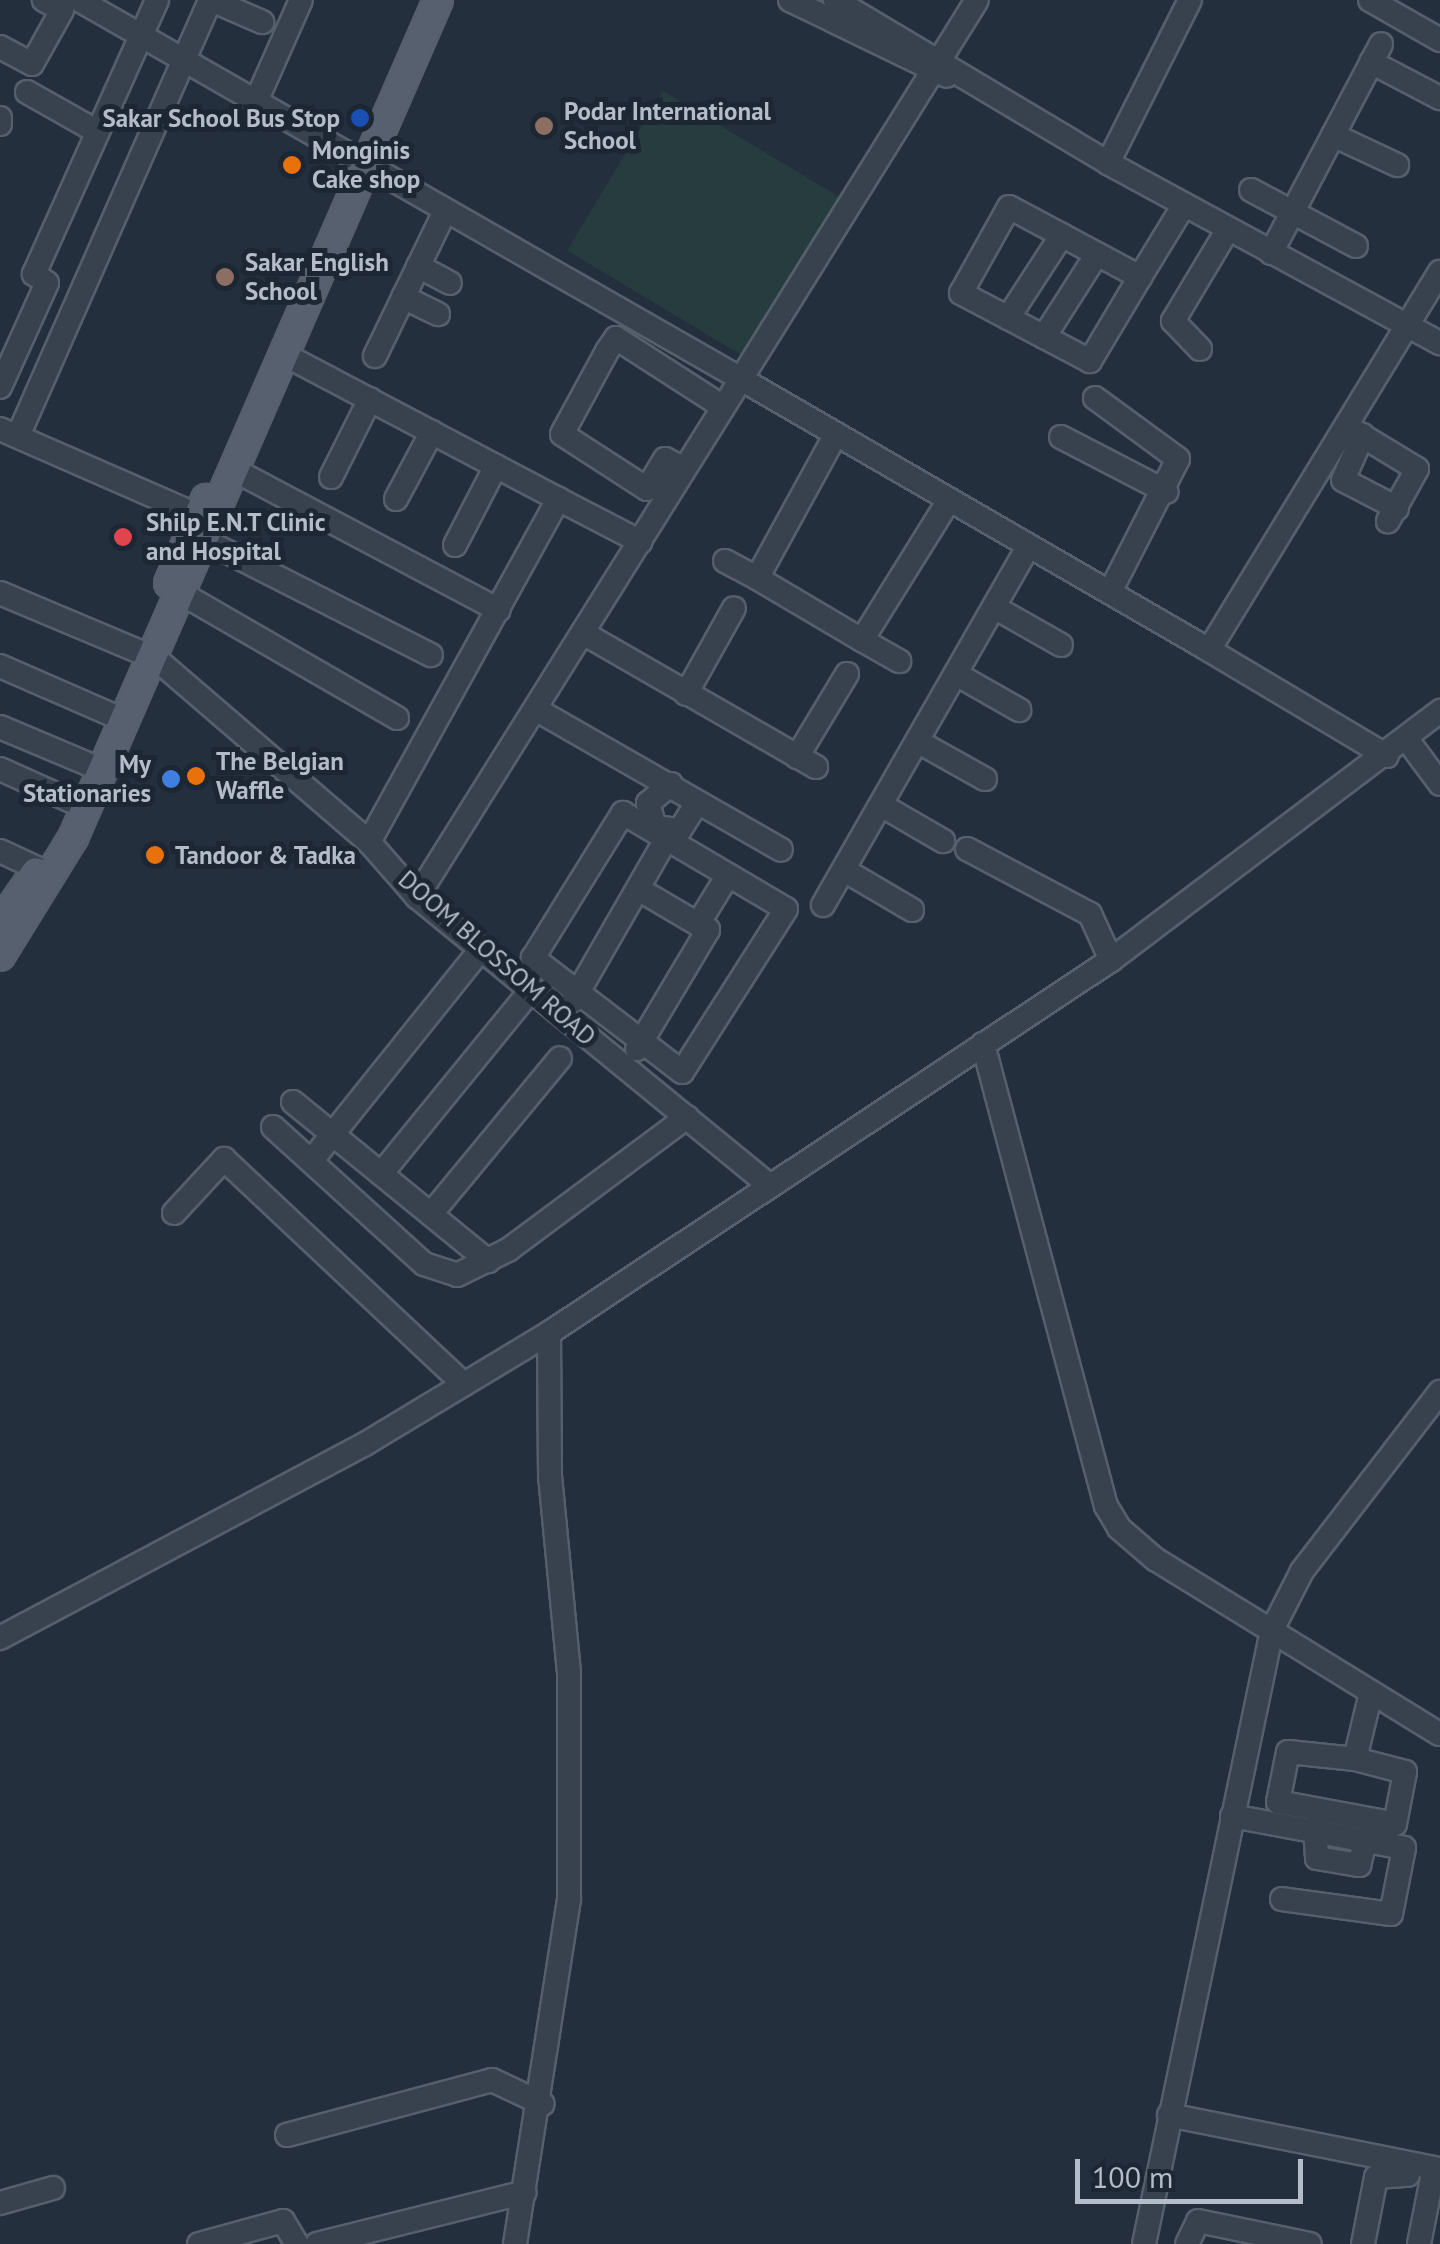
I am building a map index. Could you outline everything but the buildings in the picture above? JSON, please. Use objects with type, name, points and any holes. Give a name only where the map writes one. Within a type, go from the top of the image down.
[{"type":"main road","points":[[0,956],[207,527],[418,0]]},
{"type":"main road","points":[[357,158],[438,0]]},
{"type":"main road","points":[[0,924],[38,879],[110,714],[184,595],[207,527],[238,472],[278,352]]},
{"type":"street","points":[[0,46],[32,64],[62,10],[44,0]]},
{"type":"street","points":[[80,0],[258,96],[445,211],[1110,592],[1387,756]]},
{"type":"street","points":[[0,386],[47,283],[34,274],[157,0]]},
{"type":"street","points":[[262,22],[211,0],[9,433],[207,527],[431,654]]},
{"type":"street","points":[[258,96],[301,0]]},
{"type":"street","points":[[790,0],[938,65]]},
{"type":"street","points":[[835,0],[1108,164],[1440,343]]},
{"type":"street","points":[[417,897],[977,0]]},
{"type":"street","points":[[1108,164],[1190,0]]},
{"type":"street","points":[[1370,0],[1440,40]]},
{"type":"street","points":[[1271,253],[1376,53],[1440,98]]},
{"type":"street","points":[[27,92],[96,131]]},
{"type":"street","points":[[1333,135],[1397,165]]},
{"type":"street","points":[[1251,190],[1356,246]]},
{"type":"street","points":[[1140,277],[1009,207],[960,293],[1090,362],[1184,205]]},
{"type":"street","points":[[375,356],[445,211]]},
{"type":"street","points":[[1200,348],[1173,321],[1228,228]]},
{"type":"street","points":[[1008,318],[1062,235]]},
{"type":"street","points":[[1044,337],[1097,254]]},
{"type":"street","points":[[418,266],[450,283]]},
{"type":"street","points":[[1210,650],[1354,430],[1440,272]]},
{"type":"street","points":[[403,298],[438,314]]},
{"type":"street","points":[[684,469],[664,459],[647,489],[562,434],[607,351],[616,338],[723,408]]},
{"type":"street","points":[[278,352],[640,542]]},
{"type":"street","points":[[331,477],[370,398]]},
{"type":"street","points":[[1095,398],[1178,459],[1167,492],[1110,592]]},
{"type":"street","points":[[1354,430],[1417,470],[1392,514],[1343,480],[1354,430]]},
{"type":"street","points":[[396,499],[432,432]]},
{"type":"street","points":[[757,578],[836,434]]},
{"type":"street","points":[[1061,437],[1167,492]]},
{"type":"street","points":[[455,545],[496,466]]},
{"type":"street","points":[[238,472],[499,610]]},
{"type":"street","points":[[369,842],[558,499]]},
{"type":"street","points":[[862,640],[949,500]]},
{"type":"street","points":[[822,905],[1028,548]]},
{"type":"street","points":[[726,560],[899,662]]},
{"type":"street","name":"DOOM BLOSSOM ROAD","points":[[0,593],[147,655],[369,842],[417,897],[767,1183]]},
{"type":"street","points":[[184,595],[397,718]]},
{"type":"street","points":[[994,607],[1061,644]]},
{"type":"street","points":[[686,694],[734,608]]},
{"type":"street","points":[[583,633],[806,762],[847,674]]},
{"type":"street","points":[[0,666],[110,714]]},
{"type":"street","points":[[956,674],[1020,710]]},
{"type":"street","points":[[537,710],[782,850]]},
{"type":"street","points":[[0,1638],[464,1384],[549,1333],[767,1183],[1110,960],[1387,756],[1440,711]]},
{"type":"street","points":[[0,727],[88,764]]},
{"type":"street","points":[[1406,738],[1440,784]]},
{"type":"street","points":[[917,740],[985,779]]},
{"type":"street","points":[[0,769],[71,801]]},
{"type":"street","points":[[671,784],[648,803],[655,827],[680,830],[697,803]]},
{"type":"street","points":[[880,805],[943,841]]},
{"type":"street","points":[[622,813],[666,839],[786,909],[682,1072],[579,987],[533,958],[622,813]]},
{"type":"street","points":[[564,1016],[666,839]]},
{"type":"street","points":[[967,849],[1090,914],[1110,960]]},
{"type":"street","points":[[0,851],[38,879]]},
{"type":"street","points":[[844,870],[912,910]]},
{"type":"street","points":[[698,924],[728,875]]},
{"type":"street","points":[[626,1067],[708,930],[638,889]]},
{"type":"street","points":[[312,1160],[482,949]]},
{"type":"street","points":[[381,1174],[531,990]]},
{"type":"street","points":[[982,1044],[1106,1506],[1134,1545],[1440,1734]]},
{"type":"street","points":[[430,1214],[560,1058]]},
{"type":"street","points":[[293,1102],[488,1261]]},
{"type":"street","points":[[272,1127],[424,1264],[457,1276],[488,1261],[686,1117]]},
{"type":"street","points":[[174,1212],[224,1159],[464,1384]]},
{"type":"street","points":[[514,2244],[542,2104],[569,1900],[569,1674],[550,1477],[549,1333]]},
{"type":"street","points":[[1144,2244],[1272,1630],[1302,1571],[1440,1392]]},
{"type":"street","points":[[1355,1760],[1371,1693]]},
{"type":"street","points":[[1288,1752],[1355,1760],[1405,1772],[1396,1824],[1278,1802],[1288,1752]]},
{"type":"street","points":[[1232,1816],[1404,1848],[1391,1914],[1282,1899]]},
{"type":"street","points":[[287,2135],[492,2080],[542,2104]]},
{"type":"street","points":[[1168,2115],[1435,2172]]},
{"type":"street","points":[[1363,2244],[1376,2178],[1435,2172]]},
{"type":"street","points":[[1418,2244],[1435,2172]]},
{"type":"street","points":[[0,2203],[53,2188]]},
{"type":"street","points":[[317,2244],[525,2192]]},
{"type":"street","points":[[200,2244],[283,2221],[297,2244]]},
{"type":"street","points":[[1187,2244],[1193,2222],[1231,2236],[1301,2243]]},
{"type":"green space","points":[[663,91],[844,200],[748,359],[567,250]]},
{"type":"place","name":"Sakar School Bus Stop","points":[[360,118]]},
{"type":"place","name":"Podar International School","points":[[544,126]]},
{"type":"place","name":"Monginis Cake shop","points":[[292,165]]},
{"type":"place","name":"Sakar English School","points":[[225,277]]},
{"type":"place","name":"Shilp E.N.T Clinic and Hospital","points":[[123,537]]},
{"type":"place","name":"The Belgian Waffle","points":[[196,776]]},
{"type":"place","name":"My Stationaries","points":[[171,779]]},
{"type":"place","name":"Tandoor & Tadka","points":[[155,855]]}]
